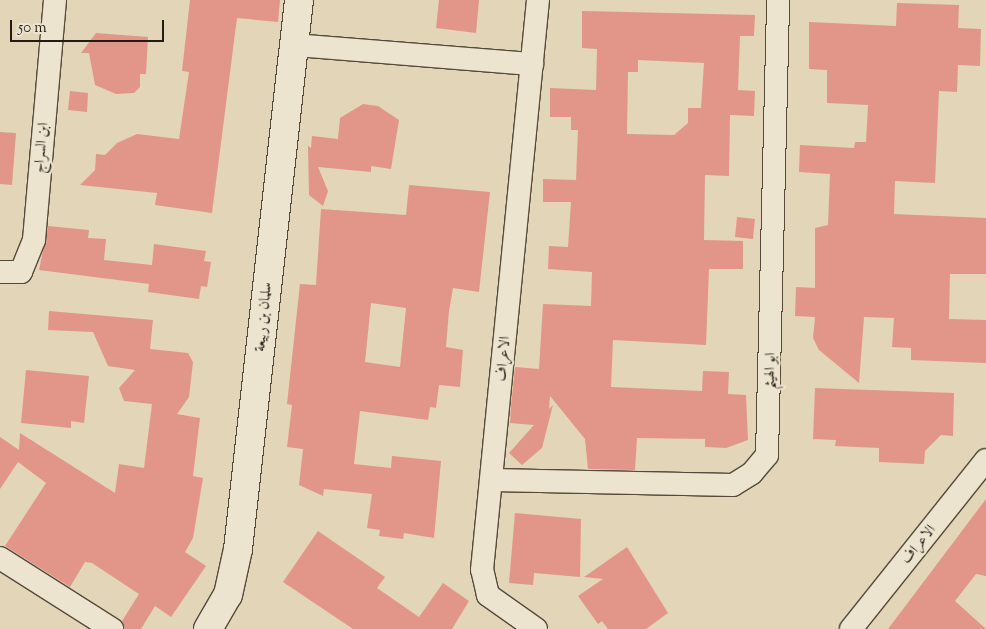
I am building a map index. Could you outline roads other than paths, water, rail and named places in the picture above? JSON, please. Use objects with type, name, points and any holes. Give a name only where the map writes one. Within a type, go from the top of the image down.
[{"type":"street","name":"ابن السراج","points":[[0,272],[21,272],[34,240],[56,0]]},
{"type":"street","name":"سلمان بن ربيعة","points":[[208,629],[228,595],[238,549],[299,0]]},
{"type":"street","name":"الاعراف","points":[[536,629],[500,605],[484,584],[483,551],[492,480],[538,0]]},
{"type":"street","name":"ابو الهيثم","points":[[492,480],[733,485],[752,473],[767,454],[778,0]]},
{"type":"street","points":[[295,45],[532,64]]},
{"type":"street","name":"الاعراف","points":[[851,629],[986,460]]},
{"type":"street","points":[[0,558],[112,629]]}]
